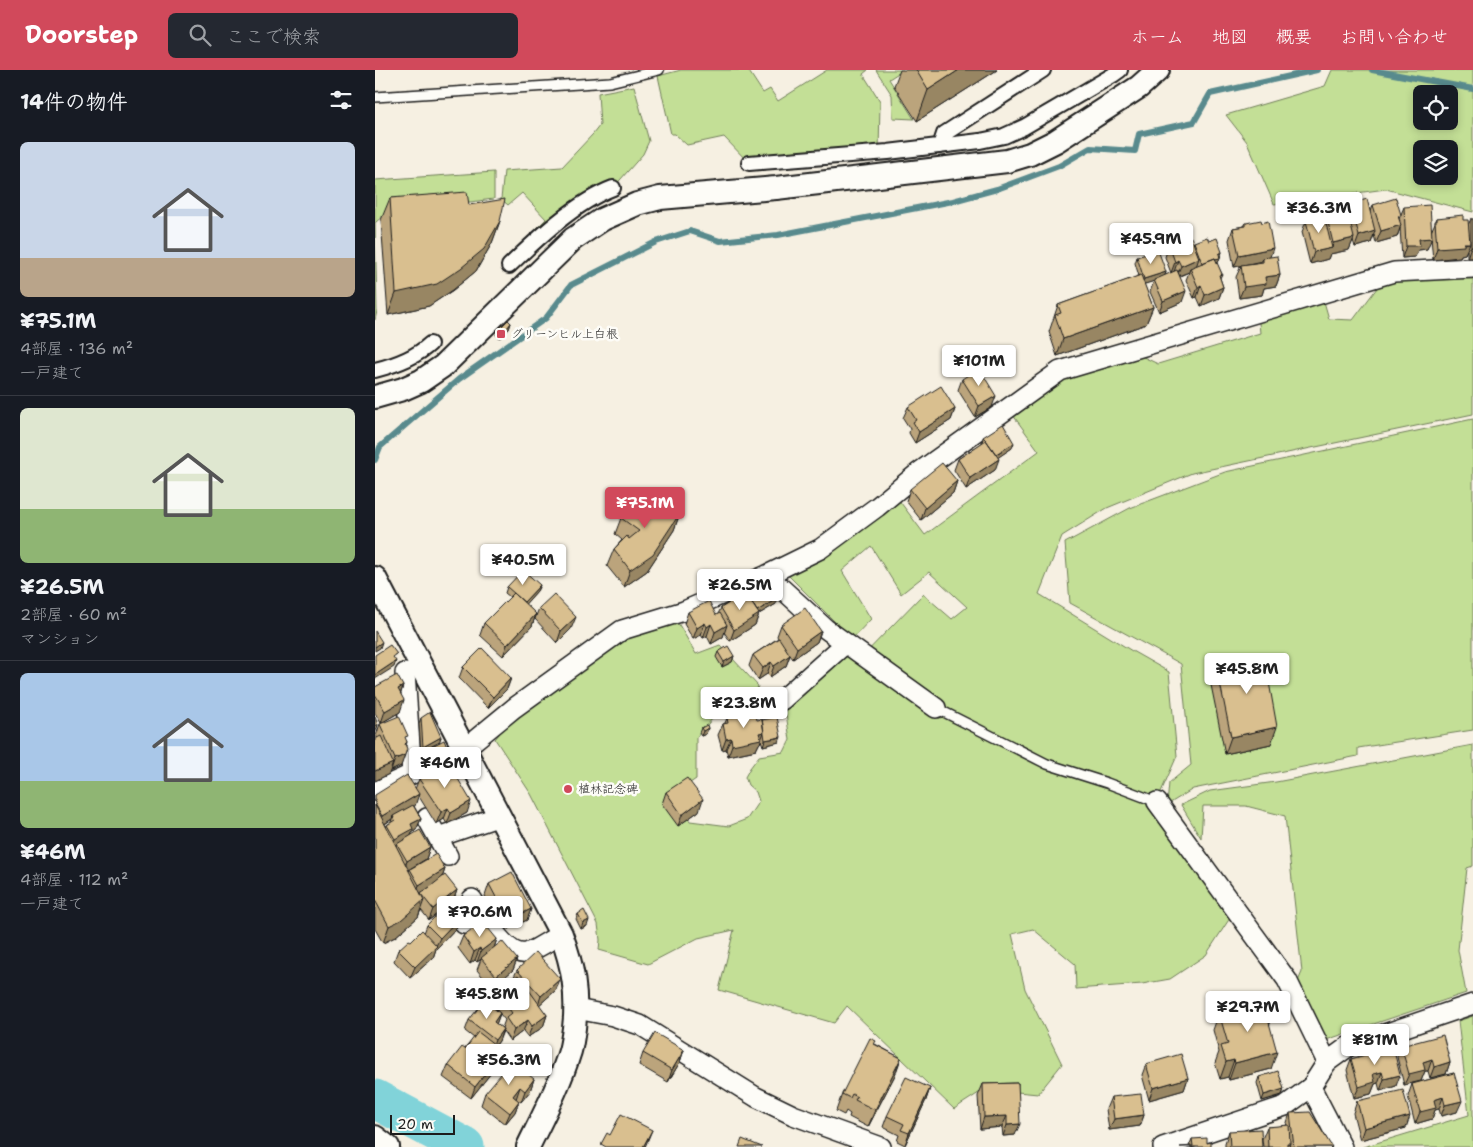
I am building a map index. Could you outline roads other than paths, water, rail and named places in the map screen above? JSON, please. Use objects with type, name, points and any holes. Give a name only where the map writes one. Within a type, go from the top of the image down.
[{"type":"street","points":[[940,146],[944,134],[1043,70]]},
{"type":"street","points":[[749,163],[888,152],[980,141],[1004,136],[1024,127],[1120,70]]},
{"type":"street","points":[[375,397],[403,389],[421,381],[443,366],[573,239],[603,220],[637,204],[660,198],[776,188],[1007,161],[1030,154],[1056,141],[1139,87],[1158,70]]},
{"type":"street","points":[[509,266],[533,242],[583,204],[613,188]]},
{"type":"street","points":[[464,748],[514,708],[622,630],[684,611],[767,576],[820,549],[877,507],[918,473],[1060,371],[1394,272],[1473,268]]},
{"type":"street","points":[[375,370],[395,365],[423,350],[430,344]]},
{"type":"street","points":[[767,576],[826,629],[936,708]]},
{"type":"street","points":[[375,578],[405,672],[412,774],[375,791]]},
{"type":"street","points":[[767,707],[782,700],[846,643]]},
{"type":"street","points":[[405,672],[464,748],[561,934],[568,952],[575,989],[576,1009],[571,1050],[549,1104],[528,1147]]},
{"type":"street","points":[[1157,802],[1287,980],[1327,1062]]},
{"type":"street","points":[[438,837],[499,816]]},
{"type":"street","points":[[427,818],[448,856]]},
{"type":"street","points":[[464,924],[476,906],[505,944],[517,952],[526,953],[561,934]]},
{"type":"street","points":[[1163,1147],[1285,1106],[1311,1087],[1327,1062],[1349,1046],[1473,1004]]},
{"type":"street","points":[[576,1009],[613,1016],[640,1026],[756,1097],[793,1115],[881,1147]]},
{"type":"street","points":[[1311,1087],[1342,1147]]},
{"type":"street","points":[[375,1137],[388,1147]]},
{"type":"lane","points":[[375,98],[611,82],[659,70]]},
{"type":"lane","points":[[936,708],[1047,764],[1107,783],[1157,802]]},
{"type":"waterway","points":[[375,460],[380,447],[459,379],[546,318],[571,285],[656,242],[690,231],[720,241],[778,235],[953,201],[997,189],[1059,166],[1090,148],[1135,151],[1139,134],[1194,122],[1210,94],[1317,70]]},
{"type":"waterway","points":[[1372,70],[1473,89]]},
{"type":"waterway","points":[[375,1099],[465,1147]]},
{"type":"place","name":"グリーンヒル上白根","points":[[501,334]]},
{"type":"place","name":"植林記念碑","points":[[568,789]]}]
